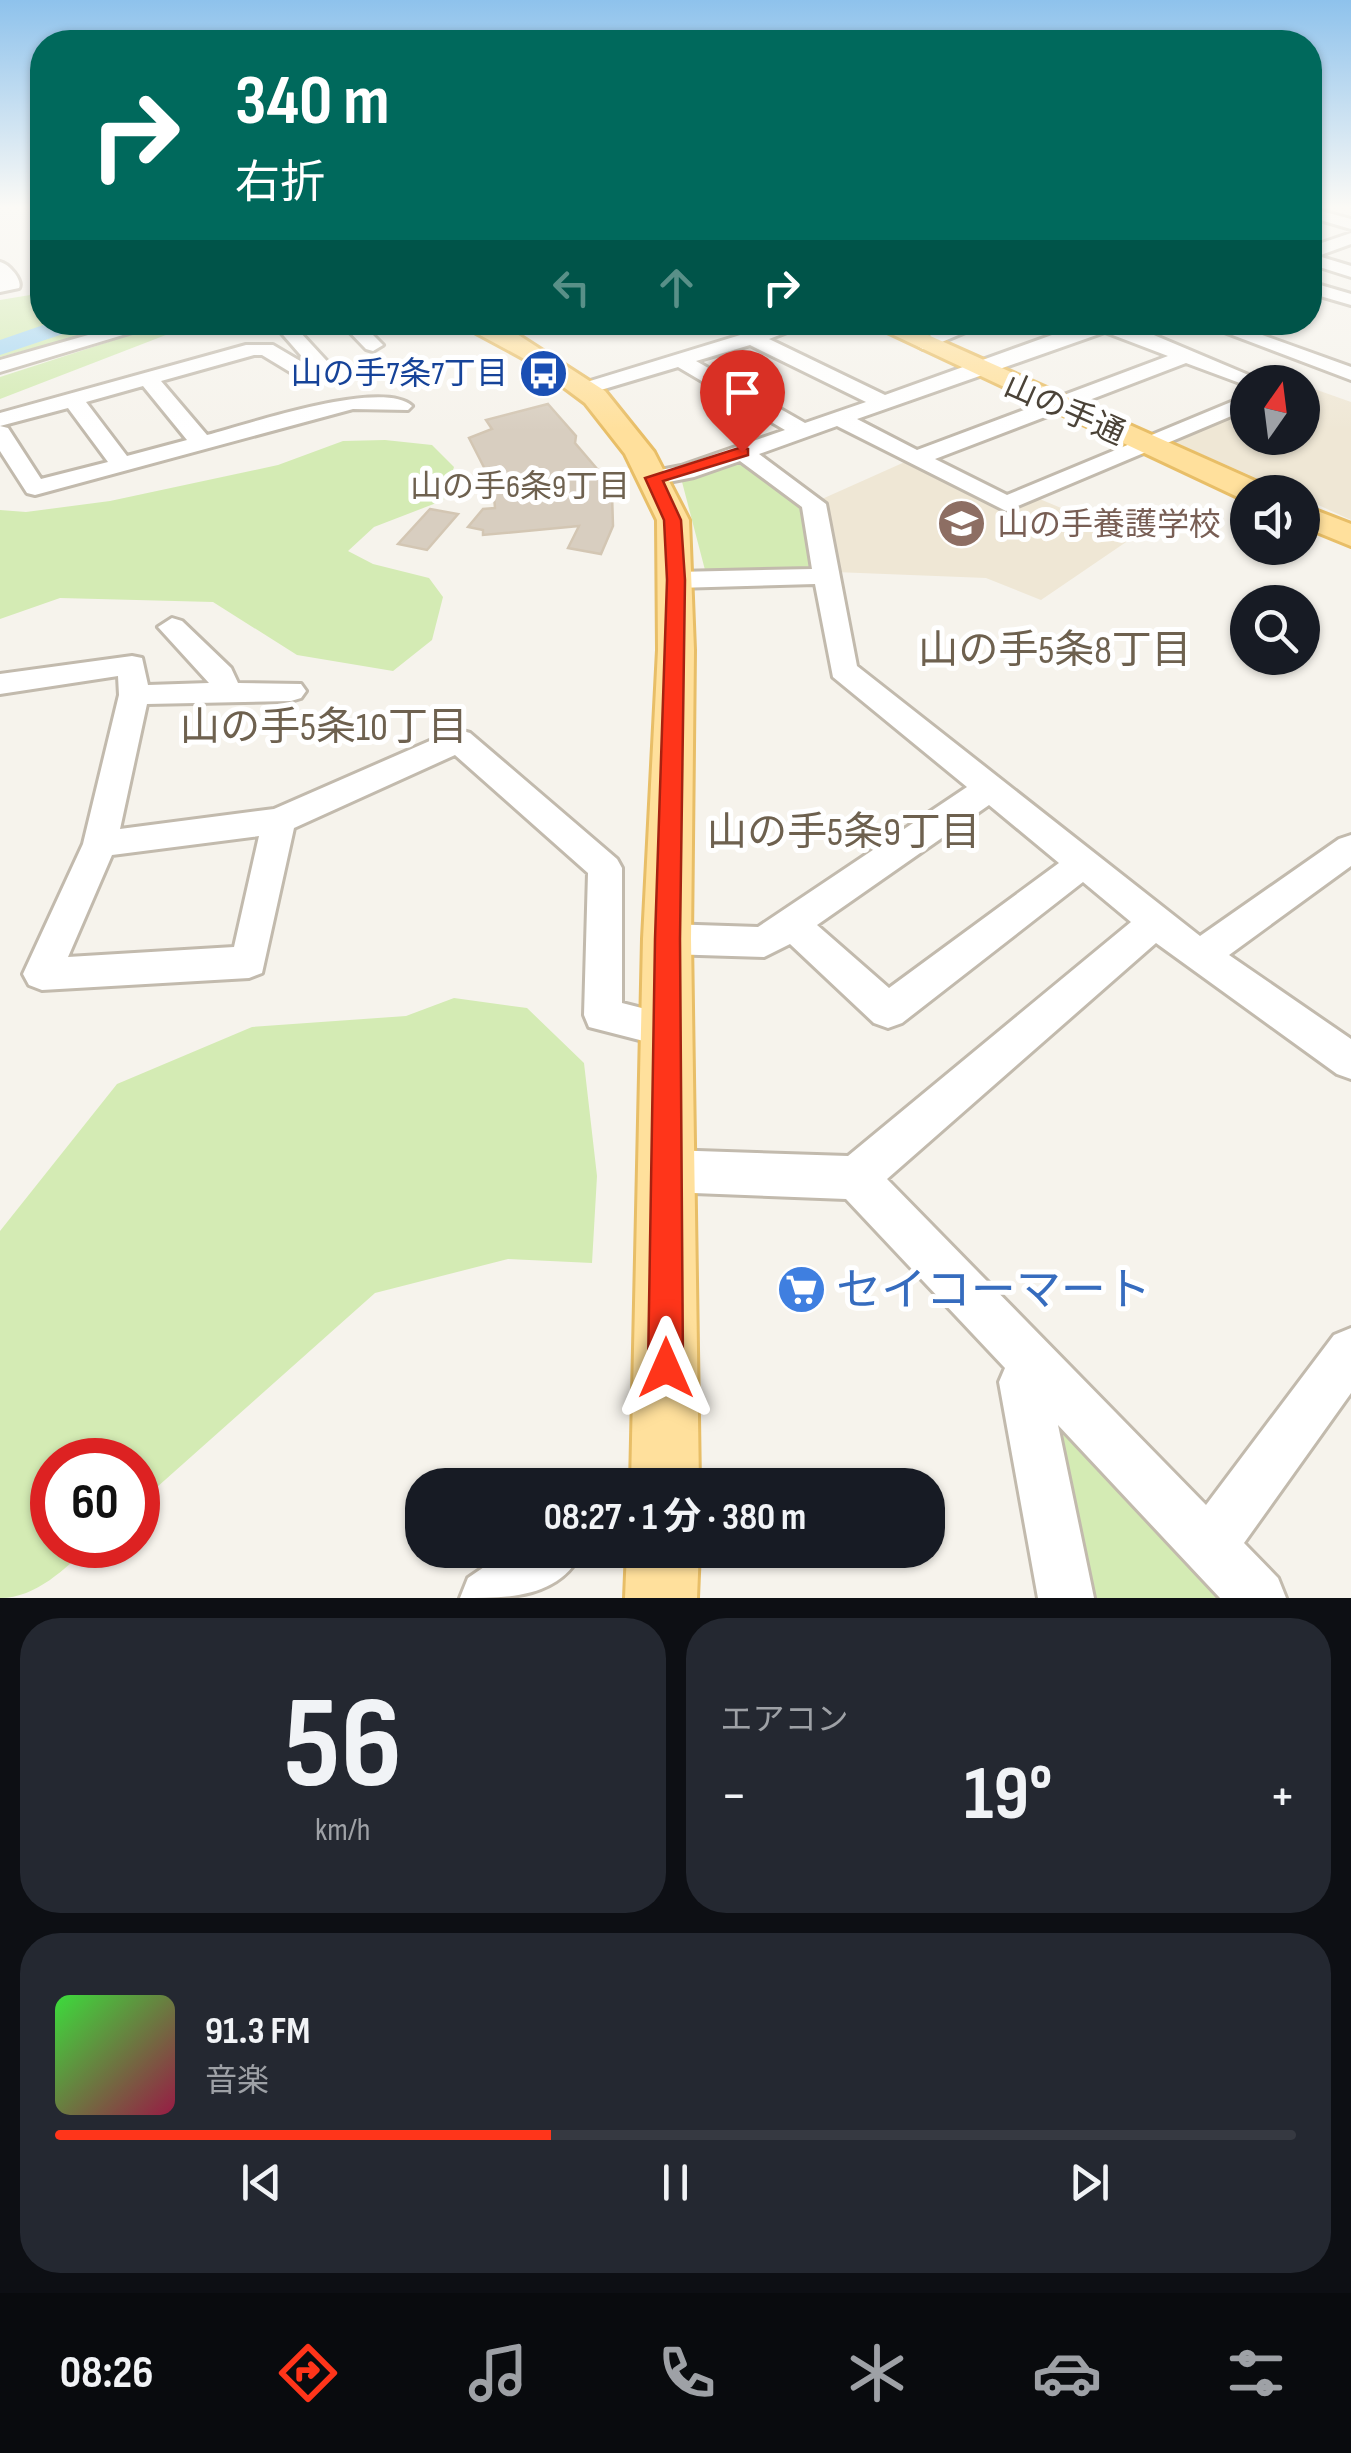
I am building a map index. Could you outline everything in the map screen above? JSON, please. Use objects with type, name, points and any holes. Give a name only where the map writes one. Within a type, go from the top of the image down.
[{"type":"main road","points":[[499,335],[584,389],[627,437],[653,478],[672,520],[676,580],[668,939],[665,1468]]},
{"type":"main road","name":"山の手通","points":[[907,335],[1230,482]]},
{"type":"main road","points":[[1320,522],[1351,536]]},
{"type":"main road","points":[[661,1598],[662,1568]]},
{"type":"street","points":[[0,366],[111,335]]},
{"type":"street","points":[[293,335],[354,402]]},
{"type":"street","points":[[363,335],[373,345]]},
{"type":"street","points":[[584,389],[762,335]]},
{"type":"street","points":[[923,342],[943,335]]},
{"type":"street","points":[[653,478],[686,472],[1074,335]]},
{"type":"street","points":[[1134,335],[1230,373]]},
{"type":"street","points":[[1243,335],[1351,374]]},
{"type":"street","points":[[752,338],[885,404]]},
{"type":"street","points":[[0,420],[254,349],[266,349],[312,377],[328,374]]},
{"type":"street","points":[[916,458],[1186,356]]},
{"type":"street","points":[[1320,370],[1351,358]]},
{"type":"street","points":[[680,360],[802,432]]},
{"type":"street","points":[[147,378],[202,444]]},
{"type":"street","points":[[72,399],[122,465]]},
{"type":"street","points":[[0,433],[35,488],[354,402],[401,406]]},
{"type":"street","points":[[840,419],[1006,504],[1230,410]]},
{"type":"street","points":[[742,452],[814,504],[844,670],[1082,864],[1200,955],[1351,1061]]},
{"type":"street","points":[[676,580],[827,576]]},
{"type":"street","points":[[172,627],[221,676],[227,693]]},
{"type":"street","points":[[0,684],[132,665],[134,695],[100,844],[42,974],[249,962],[280,821]]},
{"type":"street","points":[[134,695],[291,691]]},
{"type":"street","points":[[100,844],[280,821],[459,741],[606,868],[603,1015],[667,1030]]},
{"type":"street","points":[[668,939],[764,942],[990,788]]},
{"type":"street","points":[[1200,955],[1351,848]]},
{"type":"street","points":[[791,923],[888,1011],[1082,864]]},
{"type":"street","points":[[668,1172],[856,1178],[1158,920]]},
{"type":"street","points":[[856,1178],[1258,1598]]},
{"type":"street","points":[[1209,1546],[1351,1352]]},
{"type":"street","points":[[1037,1366],[1024,1382],[1066,1598]]},
{"type":"street","points":[[488,1598],[530,1568]]},
{"type":"shaded area","points":[[1320,391],[1351,402],[1351,520],[1320,506],[1320,475],[1250,475],[1171,441],[1230,416],[1230,455],[1320,455]]},
{"type":"shaded area","name":"山の手養護学校","points":[[907,461],[1008,509],[1035,497],[1132,538],[1041,600],[986,578],[835,572],[822,499]]},
{"type":"green space","points":[[30,295],[30,335],[83,335],[0,357],[0,300]]},
{"type":"green space","points":[[130,335],[166,335],[0,399],[0,377]]},
{"type":"green space","points":[[343,441],[432,445],[454,467],[444,500],[374,527],[348,551],[373,564],[429,578],[443,597],[432,640],[393,671],[297,655],[213,602],[60,598],[0,619],[0,510],[26,512],[110,501],[278,465]]},
{"type":"green space","points":[[727,462],[740,463],[802,510],[811,569],[712,573],[705,570],[681,478]]},
{"type":"green space","points":[[454,998],[527,1008],[584,1063],[597,1176],[592,1263],[508,1259],[375,1293],[160,1484],[160,1438],[30,1438],[30,1568],[65,1568],[26,1593],[0,1598],[0,1231],[117,1084],[252,1027],[406,1016]]},
{"type":"green space","points":[[1068,1427],[1229,1598],[1092,1598],[1057,1432]]},
{"type":"building","points":[[548,404],[576,436],[575,443],[612,494],[613,526],[601,554],[568,548],[579,526],[483,535],[483,530],[468,527],[483,509],[495,508],[493,485],[469,438],[492,429],[486,420]]},
{"type":"building","points":[[430,509],[458,514],[427,550],[398,544]]},
{"type":"waterway","points":[[0,348],[38,335]]},
{"type":"place","name":"山の手7条7丁目","points":[[543,373]]},
{"type":"place","name":"山の手養護学校","points":[[962,524]]},
{"type":"place","name":"セイコーマート","points":[[801,1289]]},
{"type":"district","name":"山の手6条9丁目","points":[[520,486]]},
{"type":"district","name":"山の手5条8丁目","points":[[1055,649]]},
{"type":"district","name":"山の手5条10丁目","points":[[324,726]]},
{"type":"district","name":"山の手5条9丁目","points":[[844,831]]},
{"type":"route","points":[[666,1368],[668,939],[676,580],[672,520],[653,478],[686,472],[742,452]]}]
